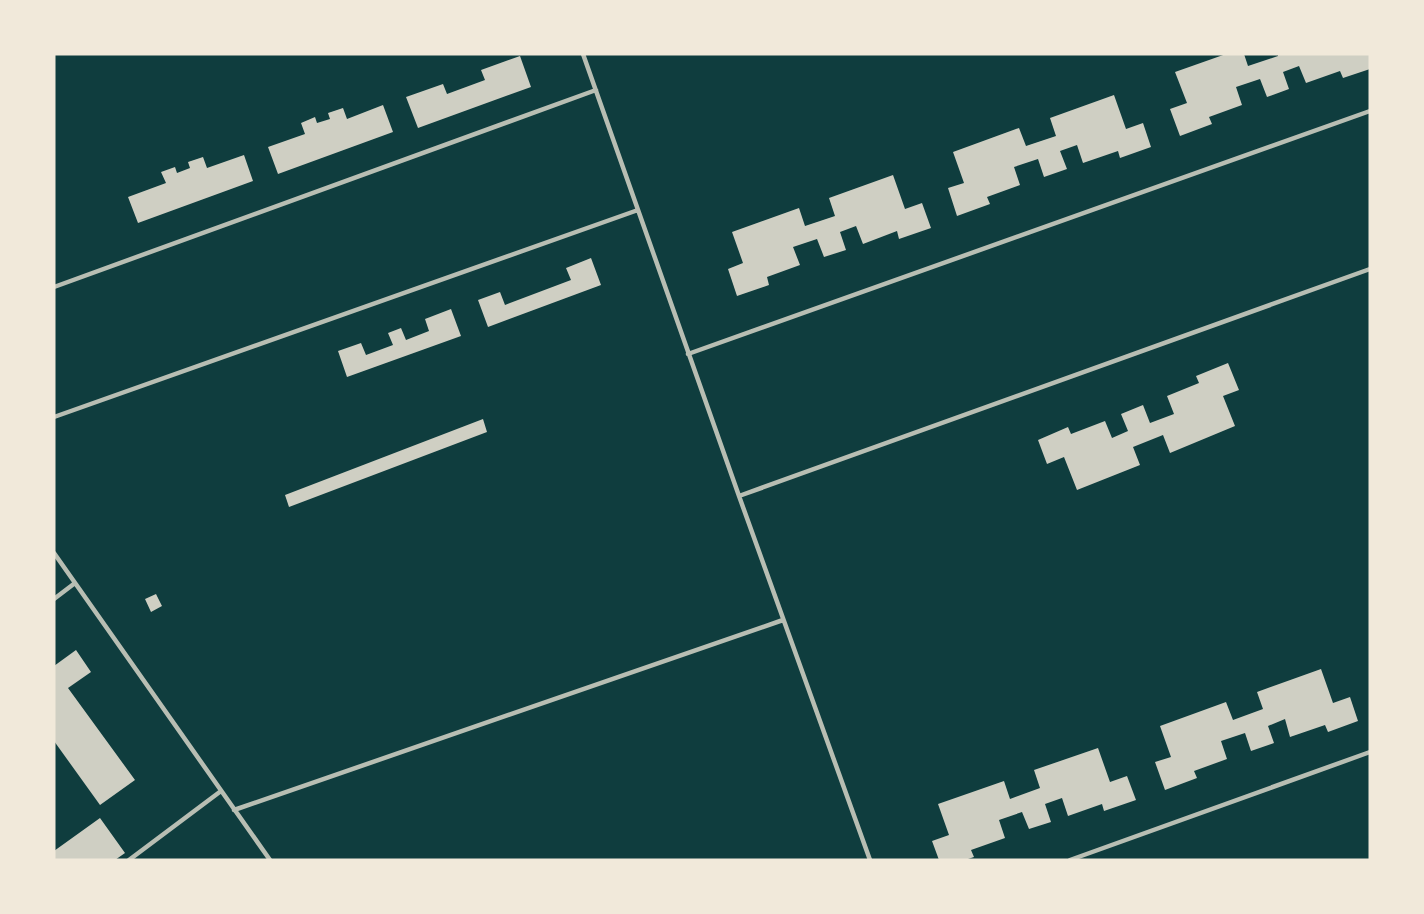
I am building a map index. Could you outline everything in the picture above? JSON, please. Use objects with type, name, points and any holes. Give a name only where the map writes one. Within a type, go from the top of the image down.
[{"type":"lane","points":[[583,54],[870,860]]},
{"type":"lane","points":[[54,287],[596,90]]},
{"type":"lane","points":[[688,354],[1370,111]]},
{"type":"lane","points":[[54,417],[638,210]]},
{"type":"lane","points":[[739,496],[1370,269]]},
{"type":"lane","points":[[54,553],[270,860]]},
{"type":"lane","points":[[54,599],[75,583]]},
{"type":"lane","points":[[234,810],[783,620]]},
{"type":"lane","points":[[1070,860],[1370,752]]},
{"type":"lane","points":[[129,860],[221,791]]},
{"type":"building","points":[[1226,54],[1244,54],[1248,66],[1278,56],[1278,54],[1369,54],[1370,69],[1343,78],[1340,71],[1306,83],[1299,66],[1283,72],[1289,89],[1267,97],[1260,79],[1236,87],[1242,105],[1209,117],[1212,124],[1180,136],[1170,109],[1187,103],[1175,72]]},
{"type":"building","points":[[520,56],[531,87],[418,128],[406,97],[443,84],[447,94],[485,80],[481,70]]},
{"type":"building","points":[[1114,95],[1126,129],[1143,123],[1151,147],[1120,158],[1118,151],[1083,163],[1077,145],[1060,151],[1067,169],[1044,177],[1038,159],[1014,167],[1020,185],[987,197],[990,204],[957,216],[948,188],[964,183],[953,152],[1019,128],[1026,146],[1056,136],[1050,118]]},
{"type":"building","points":[[383,105],[393,132],[278,174],[268,147],[305,134],[301,123],[315,117],[317,123],[330,119],[328,113],[343,108],[347,119]]},
{"type":"building","points":[[244,155],[253,181],[138,223],[128,197],[166,183],[161,172],[175,167],[177,173],[190,168],[188,162],[203,157],[207,168]]},
{"type":"building","points":[[893,175],[905,209],[922,203],[931,228],[899,239],[897,231],[863,244],[856,226],[840,232],[846,250],[824,257],[817,239],[793,247],[800,265],[767,277],[769,285],[737,296],[728,269],[743,263],[732,232],[799,208],[805,226],[835,216],[829,198]]},
{"type":"building","points":[[591,258],[601,285],[488,327],[478,300],[500,292],[505,305],[571,280],[566,268]]},
{"type":"building","points":[[451,309],[461,336],[347,377],[338,351],[361,343],[366,355],[393,345],[388,333],[401,328],[406,340],[429,331],[425,319]]},
{"type":"building","points":[[1228,363],[1239,390],[1223,396],[1235,426],[1170,453],[1163,435],[1133,447],[1140,465],[1077,490],[1064,457],[1047,464],[1038,440],[1068,427],[1071,434],[1105,421],[1112,438],[1128,431],[1121,414],[1143,405],[1150,423],[1174,414],[1167,396],[1199,383],[1196,376]]},
{"type":"building","points":[[483,419],[487,432],[289,507],[285,495]]},
{"type":"building","points":[[156,594],[162,606],[151,612],[145,599]]},
{"type":"building","points":[[76,650],[91,672],[68,688],[135,780],[100,805],[54,741],[54,666]]},
{"type":"building","points":[[1321,669],[1333,703],[1350,697],[1358,721],[1328,732],[1325,725],[1290,737],[1285,719],[1268,726],[1274,743],[1251,751],[1245,733],[1221,741],[1227,759],[1194,771],[1197,778],[1165,790],[1155,762],[1171,757],[1160,726],[1226,702],[1233,720],[1263,709],[1257,692]]},
{"type":"building","points":[[1098,748],[1110,782],[1127,776],[1136,800],[1104,811],[1102,804],[1068,816],[1062,798],[1045,804],[1051,822],[1029,829],[1022,812],[999,820],[1005,838],[971,850],[974,857],[965,860],[939,860],[932,841],[949,835],[938,804],[1004,781],[1010,799],[1040,788],[1034,770]]},
{"type":"building","points":[[100,818],[125,853],[115,860],[54,860],[54,851]]}]
